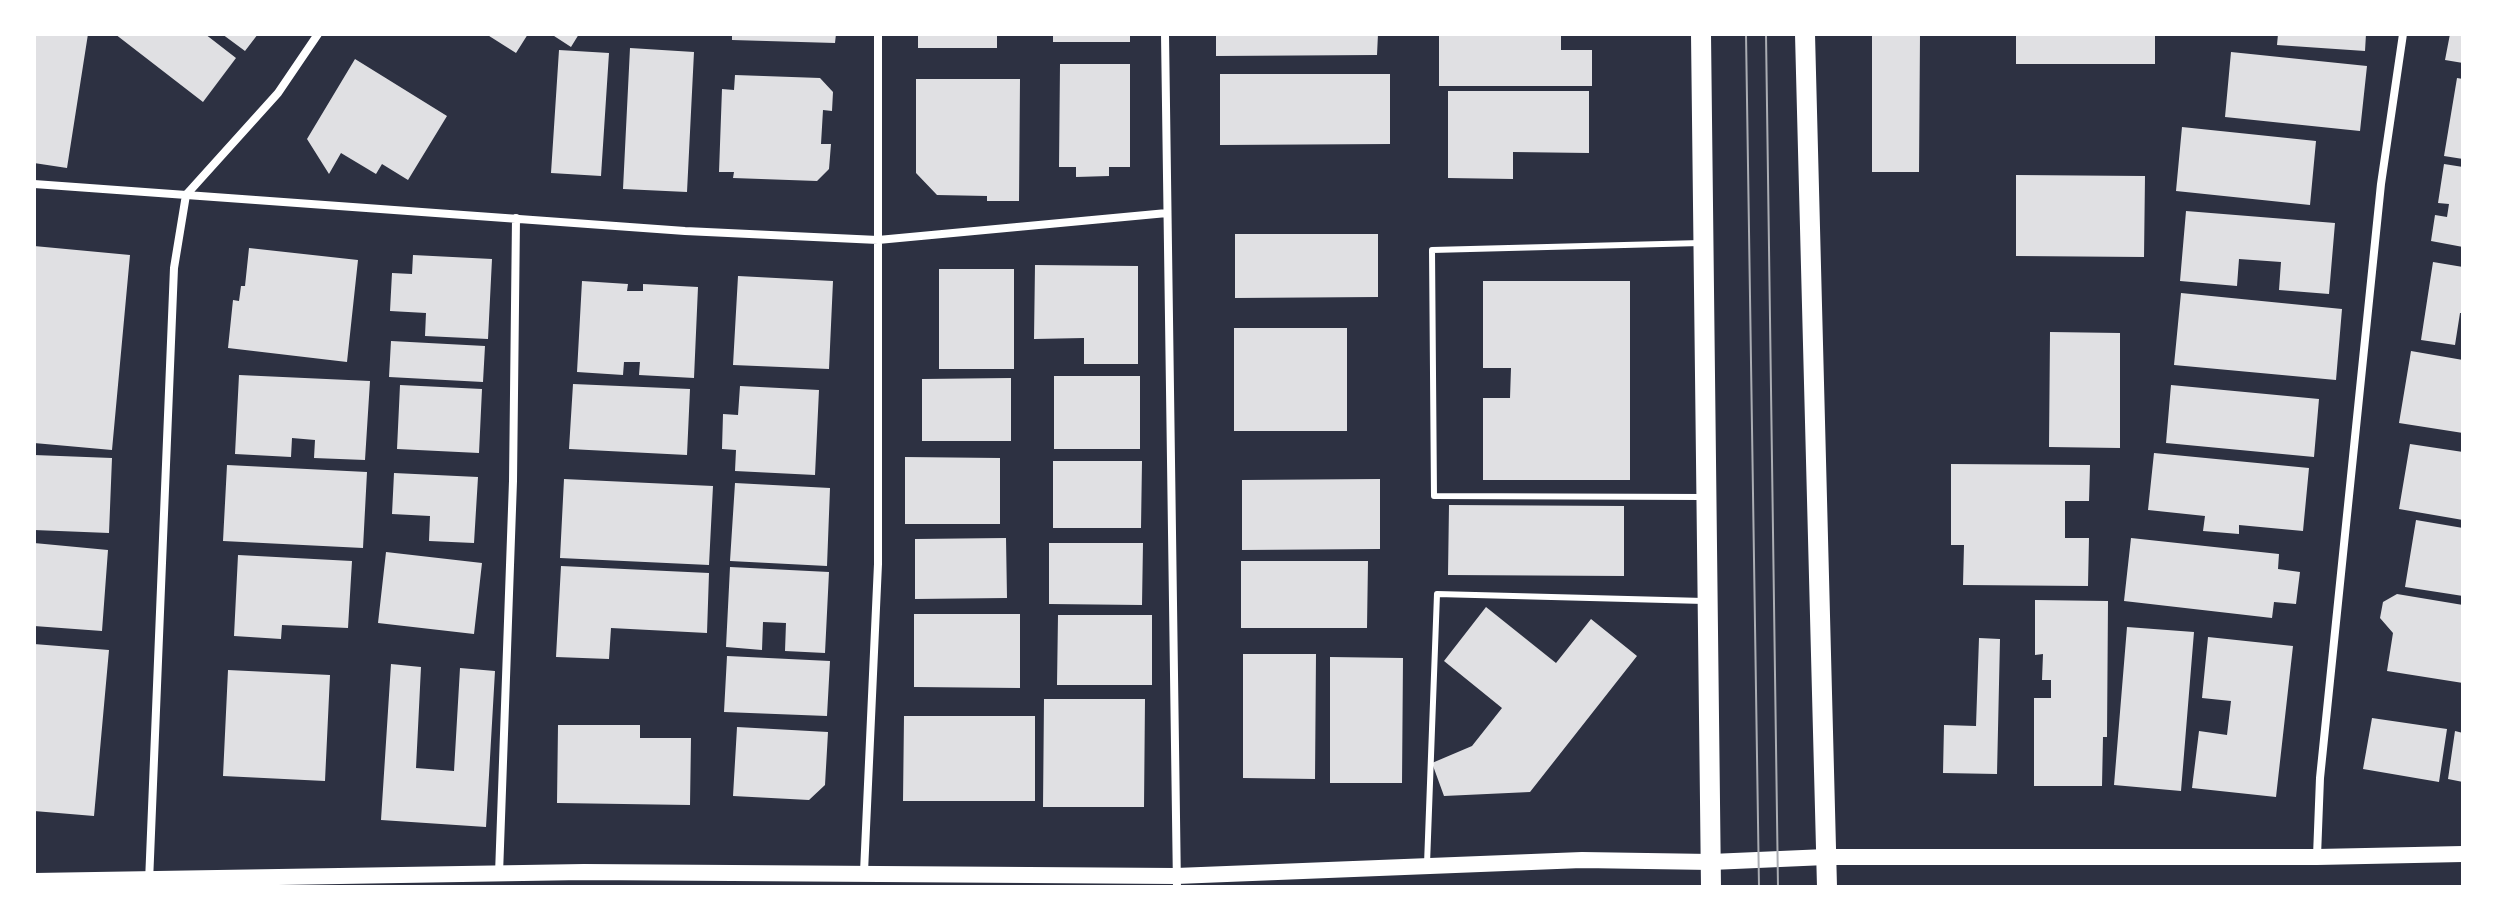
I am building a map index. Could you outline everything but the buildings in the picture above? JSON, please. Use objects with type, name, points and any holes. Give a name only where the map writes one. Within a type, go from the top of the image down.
[{"type":"main road","points":[[1701,34],[1711,887]]},
{"type":"main road","points":[[1805,34],[1827,887]]},
{"type":"main road","points":[[34,881],[149,884],[499,875],[583,879],[864,872],[1176,882],[1427,865],[1582,860],[1711,862],[1826,857],[2463,854]]},
{"type":"street","points":[[149,884],[174,268],[186,195],[278,93],[318,34]]},
{"type":"street","points":[[864,872],[878,564],[878,34]]},
{"type":"street","points":[[1165,34],[1176,882]]},
{"type":"street","points":[[2317,857],[2320,778],[2381,184],[2403,34]]},
{"type":"street","points":[[34,184],[685,231],[878,240],[1167,213]]},
{"type":"street","points":[[499,875],[513,481],[516,218]]},
{"type":"lane","points":[[1704,243],[1432,250],[1434,496],[1707,497]]},
{"type":"lane","points":[[1427,865],[1437,594],[1708,601]]},
{"type":"tram line","points":[[1746,34],[1759,887]]},
{"type":"tram line","points":[[1766,34],[1778,887]]}]
